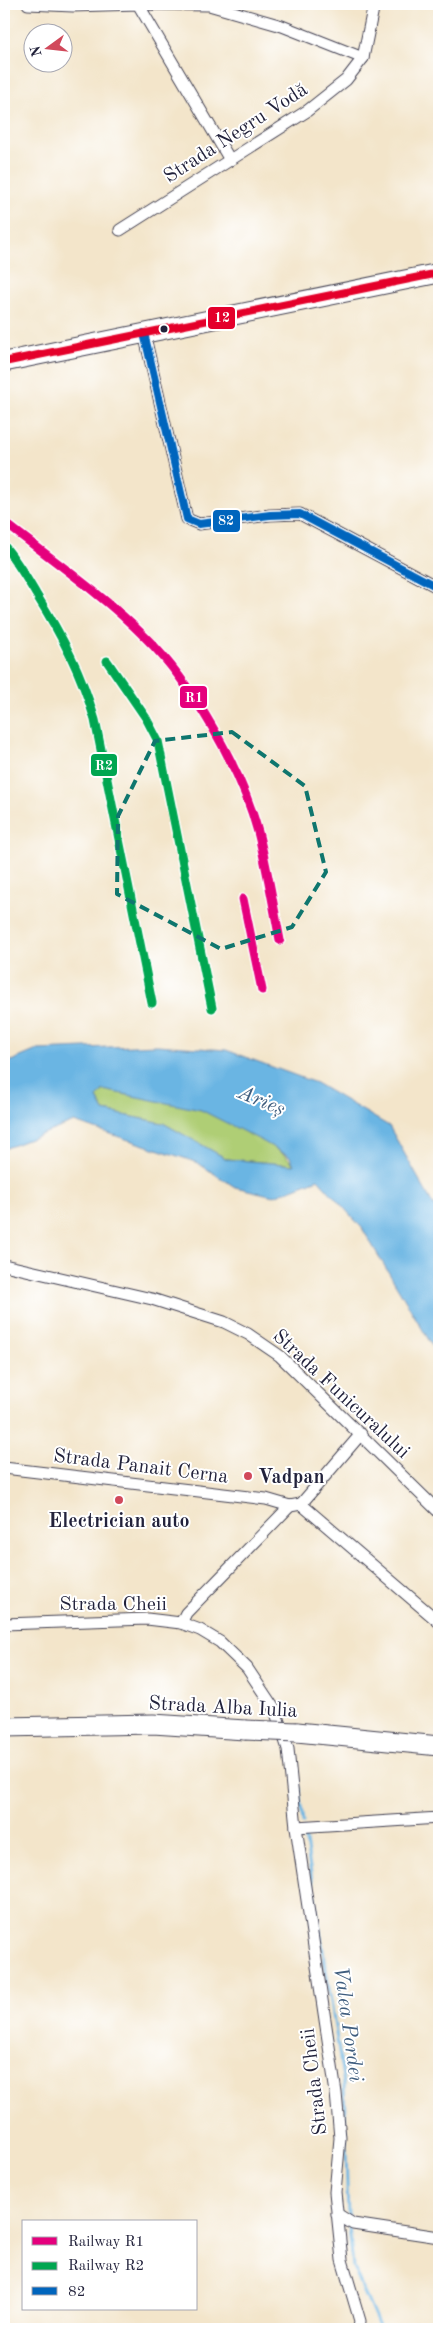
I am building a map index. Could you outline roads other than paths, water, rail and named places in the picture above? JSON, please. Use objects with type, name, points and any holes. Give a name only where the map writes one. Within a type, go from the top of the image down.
[{"type":"main road","points":[[4,362],[439,273]]},
{"type":"main road","name":"Strada Alba Iulia","points":[[4,1727],[153,1724],[298,1732],[439,1746]]},
{"type":"street","points":[[28,4],[73,6],[138,4],[209,5],[282,26],[363,58],[374,4]]},
{"type":"street","points":[[138,4],[230,160]]},
{"type":"street","name":"Strada Negru Vodă","points":[[120,230],[307,111],[346,80],[363,58]]},
{"type":"street","points":[[144,333],[187,519],[199,524],[270,515],[300,514],[320,527],[385,558],[439,588]]},
{"type":"street","name":"Strada Funicuralului","points":[[4,1265],[152,1299],[232,1326],[248,1334],[280,1356],[439,1512]]},
{"type":"street","points":[[181,1622],[186,1613],[295,1505],[361,1434]]},
{"type":"street","name":"Strada Panait Cerna","points":[[4,1468],[266,1499],[295,1505],[439,1622]]},
{"type":"street","name":"Strada Cheii","points":[[4,1624],[147,1619],[181,1622],[200,1630],[220,1642],[247,1668],[275,1710],[288,1749],[296,1827],[339,2129],[335,2192],[342,2260],[360,2321],[359,2329]]},
{"type":"street","points":[[296,1827],[439,1818]]},
{"type":"street","points":[[337,2214],[353,2224],[439,2237]]},
{"type":"water","name":"Arieș","points":[[157,1045],[226,1050],[316,1083],[389,1126],[439,1215],[439,1357],[362,1228],[318,1179],[274,1196],[235,1187],[196,1162],[74,1122],[4,1149],[4,1064],[37,1050]],"holes":[[[103,1090],[201,1110],[290,1157],[294,1165],[227,1159],[163,1123],[104,1111],[97,1098]]]},
{"type":"waterway","name":"Valea Pordei","points":[[293,1737],[303,1823]]},
{"type":"waterway","name":"Valea Pordei","points":[[304,1829],[344,2084],[348,2217]]},
{"type":"waterway","name":"Valea Pordei","points":[[349,2226],[353,2267],[380,2329]]},
{"type":"rail line","name":"R1","points":[[4,522],[94,591],[129,621],[163,656],[197,702],[227,754],[250,807],[258,832],[280,940]]},
{"type":"rail line","name":"R2","points":[[4,546],[21,569],[54,625],[77,670],[90,703],[152,1003]]},
{"type":"rail line","name":"R2","points":[[107,661],[146,718],[158,741],[212,1008]]},
{"type":"rail line","name":"R1","points":[[243,899],[262,990]]},
{"type":"place","name":"Vadpan","points":[[248,1476]]},
{"type":"place","name":"Electrician auto","points":[[119,1500]]}]
